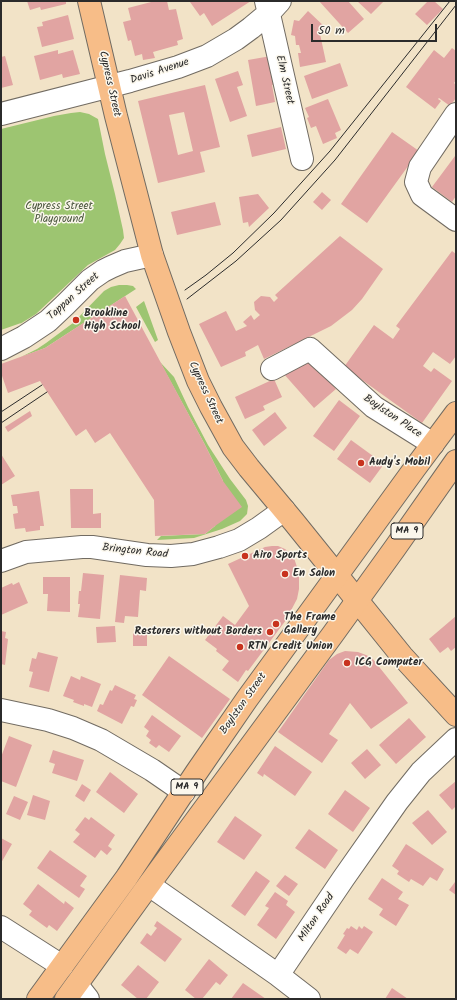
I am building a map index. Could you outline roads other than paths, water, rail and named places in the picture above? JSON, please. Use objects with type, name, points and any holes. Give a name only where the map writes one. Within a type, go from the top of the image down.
[{"type":"main road","name":"Cypress Street","points":[[89,1],[140,212],[152,255],[179,332],[210,407],[240,457],[402,656],[456,715]]},
{"type":"main road","name":"Boylston Street","points":[[38,999],[127,877],[247,699],[456,413]]},
{"type":"main road","name":"MA 9","points":[[77,994],[149,885],[357,600],[456,461]]},
{"type":"street","name":"Davis Avenue","points":[[1,114],[110,87],[178,67],[207,56],[236,39],[251,28],[272,5]]},
{"type":"street","name":"Elm Street","points":[[272,5],[302,159]]},
{"type":"street","points":[[456,114],[420,167],[416,182],[422,195],[456,220]]},
{"type":"street","name":"Tappan Street","points":[[1,349],[24,337],[48,321],[90,280],[103,271],[126,261],[152,255]]},
{"type":"street","name":"Boylston Place","points":[[272,369],[310,349],[374,407],[433,444]]},
{"type":"street","name":"Brington Road","points":[[1,561],[26,552],[82,547],[92,547],[147,555],[171,556],[192,554],[219,547],[244,537],[284,510]]},
{"type":"street","points":[[1,710],[48,720],[73,728],[101,740],[152,770],[184,792]]},
{"type":"street","name":"Milton Road","points":[[278,975],[397,802],[421,772],[456,739]]},
{"type":"street","points":[[149,885],[278,975],[309,999]]},
{"type":"street","points":[[4,928],[62,966]]},
{"type":"tram line","points":[[185,290],[233,253],[274,213],[330,151],[450,1]]},
{"type":"tram line","points":[[187,299],[236,261],[281,220],[335,160],[456,5]]},
{"type":"tram line","points":[[1,412],[42,385]]},
{"type":"tram line","points":[[1,423],[47,392]]},
{"type":"place","name":"Brookline High School","points":[[76,320]]},
{"type":"place","name":"Audy's Mobil","points":[[361,463]]},
{"type":"place","name":"Airo Sports","points":[[245,556]]},
{"type":"place","name":"En Salon","points":[[285,574]]},
{"type":"place","name":"The Frame Gallery","points":[[276,624]]},
{"type":"place","name":"Restorers without Borders","points":[[270,632]]},
{"type":"place","name":"RTN Credit Union","points":[[240,647]]},
{"type":"place","name":"ICG Computer","points":[[347,663]]},
{"type":"park label","name":"Cypress Street Playground","points":[[59,213]]}]
